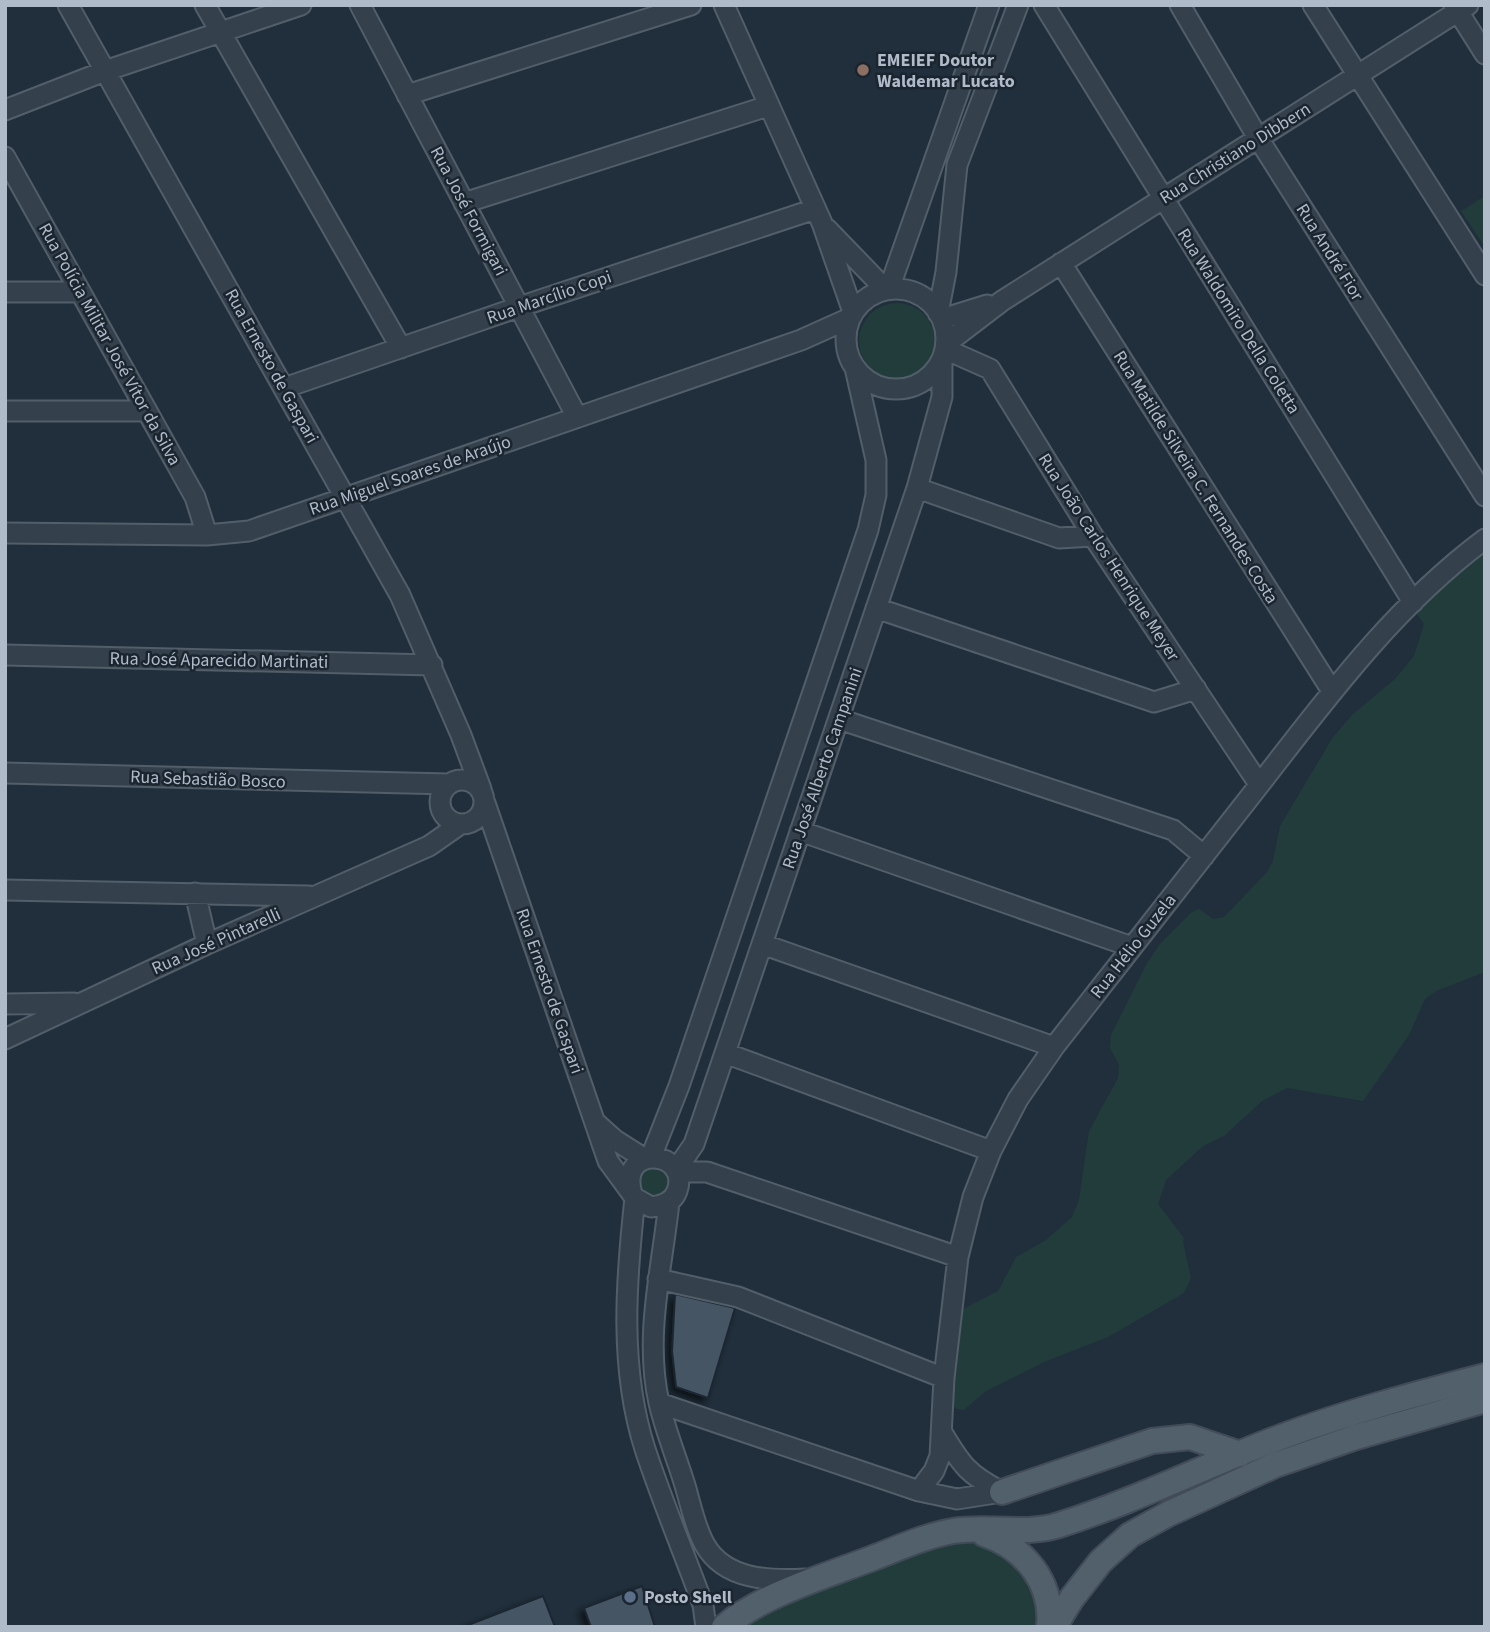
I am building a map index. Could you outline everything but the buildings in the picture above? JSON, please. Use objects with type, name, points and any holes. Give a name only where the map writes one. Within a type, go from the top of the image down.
[{"type":"main road","points":[[724,1627],[749,1608],[933,1535],[956,1530],[1013,1531],[1055,1526],[1094,1513],[1280,1437],[1378,1404],[1485,1376]]},
{"type":"main road","points":[[1052,1627],[1101,1561],[1129,1535],[1168,1514],[1275,1465],[1356,1437],[1485,1400]]},
{"type":"main road","points":[[1002,1492],[1152,1441],[1190,1437],[1240,1454]]},
{"type":"main road","points":[[973,1530],[1009,1545],[1026,1558],[1042,1579],[1052,1627]]},
{"type":"street","name":"Rua Ernesto de Gaspari","points":[[68,5],[400,595],[461,735],[608,1161],[634,1196]]},
{"type":"street","points":[[205,5],[401,348]]},
{"type":"street","points":[[5,110],[105,71],[301,5]]},
{"type":"street","name":"Rua José Formigari","points":[[360,5],[577,417]]},
{"type":"street","points":[[407,95],[691,5]]},
{"type":"street","points":[[724,5],[818,216],[852,315]]},
{"type":"street","points":[[888,290],[989,5]]},
{"type":"street","points":[[802,340],[820,341],[832,346],[867,380],[883,388],[901,389],[918,384],[932,374],[944,350],[940,316],[957,165],[1018,5]]},
{"type":"street","name":"Rua Waldomiro Della Coletta","points":[[1044,5],[1413,602]]},
{"type":"street","name":"Rua André Fior","points":[[1180,5],[1258,138],[1485,496]]},
{"type":"street","points":[[1313,5],[1485,275]]},
{"type":"street","points":[[1460,7],[1485,54]]},
{"type":"street","name":"Rua Christiano Dibbern","points":[[944,350],[1002,301],[1460,7]]},
{"type":"street","points":[[464,203],[768,106]]},
{"type":"street","name":"Rua Polícia Militar José Vítor da Silva","points":[[5,157],[11,178],[80,292],[195,497],[206,535]]},
{"type":"street","points":[[818,216],[888,290]]},
{"type":"street","name":"Rua Marcílio Copi","points":[[284,388],[519,307],[818,216]]},
{"type":"street","name":"Rua Matilde Silveira C. Fernandes Costa","points":[[1061,263],[1332,691]]},
{"type":"street","points":[[853,364],[846,339],[852,315],[873,294],[888,290],[908,291],[925,299],[940,316]]},
{"type":"street","points":[[5,292],[80,292]]},
{"type":"street","name":"Rua Christiano Dibbern","points":[[940,316],[1002,301]]},
{"type":"street","name":"Rua Miguel Soares de Araújo","points":[[5,533],[206,535],[249,531],[802,340],[852,315]]},
{"type":"street","name":"Rua José Alberto Campanini","points":[[676,1171],[694,1144],[917,488],[942,397],[944,350]]},
{"type":"street","name":"Rua João Carlos Henrique Meyer","points":[[944,350],[990,369],[1093,536],[1259,784]]},
{"type":"street","name":"Rua José Alberto Campanini","points":[[648,1158],[678,1086],[868,530],[876,495],[876,460],[853,364]]},
{"type":"street","points":[[5,411],[147,411]]},
{"type":"street","points":[[917,488],[1059,538],[1093,536]]},
{"type":"street","name":"Rua Hélio Guzela","points":[[919,1492],[934,1471],[940,1456],[944,1378],[958,1257],[973,1197],[991,1151],[1018,1099],[1054,1047],[1332,691],[1384,630],[1458,559],[1485,539]]},
{"type":"street","points":[[876,608],[1154,702],[1196,689]]},
{"type":"street","name":"Rua José Aparecido Martinati","points":[[5,655],[432,665]]},
{"type":"street","points":[[839,719],[1173,831],[1203,856]]},
{"type":"street","name":"Rua Ernesto de Gaspari","points":[[449,786],[461,735]]},
{"type":"street","name":"Rua Sebastião Bosco","points":[[5,773],[449,786]]},
{"type":"street","points":[[470,781],[483,796],[480,816],[458,822],[440,805],[449,786],[470,781]]},
{"type":"street","name":"Rua Ernesto de Gaspari","points":[[458,822],[505,861]]},
{"type":"street","name":"Rua José Pintarelli","points":[[5,1039],[207,944],[429,846],[458,822]]},
{"type":"street","points":[[800,831],[1132,947]]},
{"type":"street","points":[[5,890],[317,896]]},
{"type":"street","points":[[195,894],[207,944]]},
{"type":"street","points":[[762,944],[1054,1047]]},
{"type":"street","points":[[5,1004],[80,1002]]},
{"type":"street","points":[[725,1053],[991,1151]]},
{"type":"street","points":[[594,1121],[615,1139],[648,1158]]},
{"type":"street","points":[[634,1196],[651,1207],[668,1202],[676,1194],[679,1184],[676,1171],[669,1162],[660,1158],[648,1158],[636,1164],[631,1173],[629,1184],[634,1196],[627,1309],[628,1360],[645,1447],[703,1605],[706,1627]]},
{"type":"street","points":[[676,1171],[707,1172],[958,1257]]},
{"type":"street","points":[[668,1202],[658,1279],[653,1354],[659,1403],[705,1546],[720,1562],[745,1576],[772,1581],[820,1578]]},
{"type":"street","points":[[658,1279],[738,1297],[944,1378]]},
{"type":"street","points":[[659,1403],[919,1492],[957,1499],[1002,1492]]},
{"type":"street","points":[[943,1434],[960,1463],[976,1478],[1002,1492]]},
{"type":"green space","points":[[1485,196],[1485,247],[1461,211]]},
{"type":"green space","points":[[905,303],[918,309],[929,320],[935,333],[933,356],[918,373],[905,379],[889,379],[876,373],[861,356],[859,333],[865,320],[882,305]]},
{"type":"green space","points":[[1485,552],[1485,972],[1436,991],[1425,999],[1409,1035],[1363,1101],[1287,1088],[1262,1101],[1225,1135],[1202,1147],[1166,1180],[1158,1204],[1184,1238],[1191,1278],[1184,1293],[1108,1337],[1044,1362],[986,1391],[964,1410],[957,1409],[950,1402],[951,1324],[965,1308],[998,1291],[1016,1257],[1046,1240],[1072,1217],[1079,1200],[1089,1131],[1118,1078],[1119,1065],[1110,1048],[1111,1035],[1147,963],[1160,944],[1192,912],[1199,909],[1213,919],[1224,917],[1267,872],[1273,861],[1280,826],[1333,737],[1353,714],[1395,679],[1414,656],[1424,624],[1412,607],[1411,600],[1424,577],[1454,556]]},
{"type":"green space","points":[[654,1167],[664,1172],[669,1182],[664,1192],[654,1197],[644,1192],[639,1182],[644,1172]]},
{"type":"green space","points":[[954,1540],[979,1542],[995,1548],[1016,1564],[1031,1587],[1037,1613],[1036,1627],[736,1627],[742,1621]]},
{"type":"place","name":"EMEIEF Doutor Waldemar Lucato","points":[[863,70]]},
{"type":"place","name":"Posto Shell","points":[[630,1597]]}]
